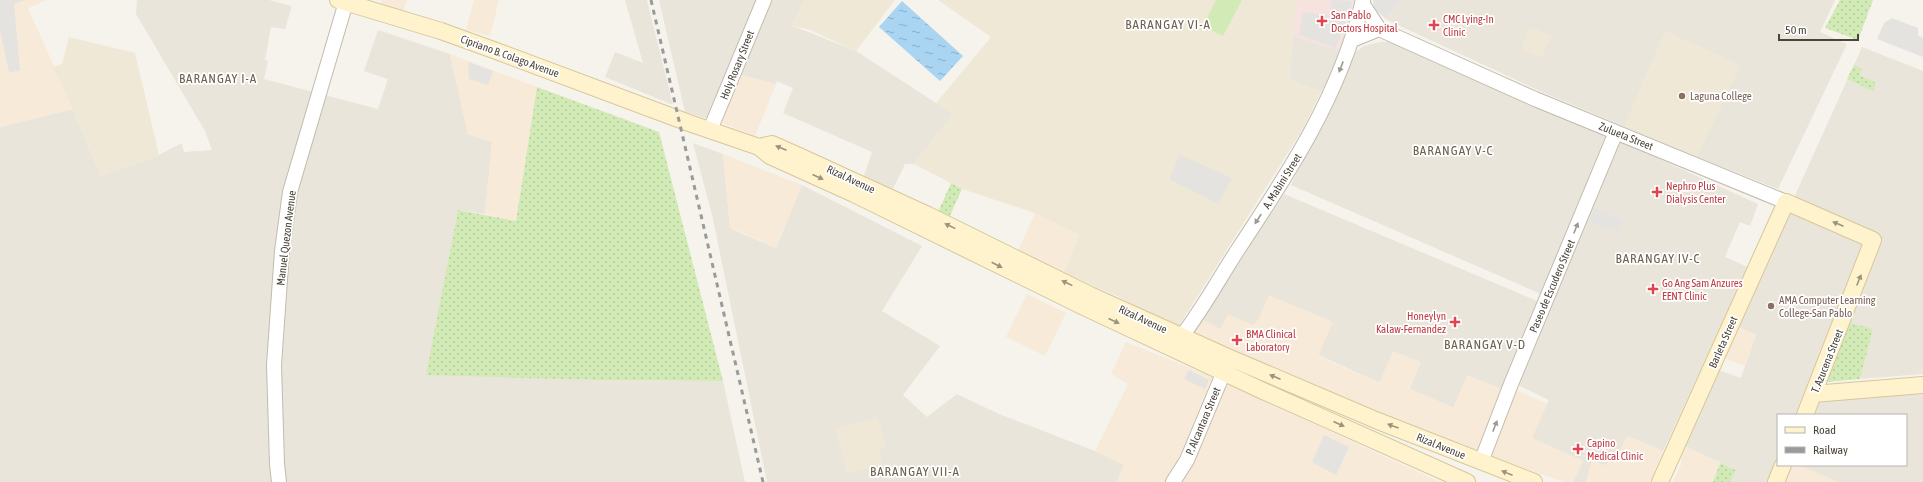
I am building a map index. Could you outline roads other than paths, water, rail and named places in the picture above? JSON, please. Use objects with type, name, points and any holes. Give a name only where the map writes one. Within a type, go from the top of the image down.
[{"type":"main road","name":"Cipriano B. Colago Avenue","points":[[342,1],[448,34],[679,119]]},
{"type":"main road","name":"Rizal Avenue","points":[[679,119],[759,146],[770,156],[925,222],[1087,301],[1177,342],[1230,358],[1317,396],[1534,482]]},
{"type":"main road","name":"Zulueta Street","points":[[1786,202],[1873,240]]},
{"type":"main road","name":"Barleta Street","points":[[1660,482],[1786,202]]},
{"type":"main road","name":"T. Azucena Street","points":[[1805,414],[1873,240]]},
{"type":"main road","name":"Rizal Avenue","points":[[1177,342],[1223,372],[1467,482]]},
{"type":"main road","points":[[1814,394],[1923,385]]},
{"type":"main road","points":[[1776,482],[1784,466]]},
{"type":"street","name":"Holy Rosary Street","points":[[710,130],[764,0]]},
{"type":"street","name":"Manuel Quezon Avenue","points":[[280,482],[277,464],[274,365],[282,251],[290,192],[342,1]]},
{"type":"street","points":[[1352,40],[1379,30],[1362,1]]},
{"type":"street","name":"A. Mabini Street","points":[[1177,342],[1275,193],[1309,138],[1327,103],[1352,40],[1362,1]]},
{"type":"street","name":"Zulueta Street","points":[[1379,30],[1535,99],[1786,202]]},
{"type":"street","name":"Paseo de Escudero Street","points":[[1481,462],[1511,384],[1616,132]]},
{"type":"street","name":"P. Alcantara Street","points":[[1172,482],[1187,460],[1230,358]]},
{"type":"water","points":[[902,1],[963,56],[940,81],[879,27]]},
{"type":"railway","points":[[651,0],[763,482]]},
{"type":"place","name":"San Pablo Doctors Hospital","points":[[1322,21]]},
{"type":"place","name":"CMC Lying-In Clinic","points":[[1434,25]]},
{"type":"place","name":"Laguna College","points":[[1682,96]]},
{"type":"place","name":"Nephro Plus Dialysis Center","points":[[1657,192]]},
{"type":"place","name":"Go Ang Sam Anzures EENT Clinic","points":[[1653,289]]},
{"type":"place","name":"AMA Computer Learning College-San Pablo","points":[[1771,306]]},
{"type":"place","name":"Honeylyn Kalaw-Fernandez","points":[[1455,322]]},
{"type":"place","name":"BMA Clinical Laboratory","points":[[1237,340]]},
{"type":"place","name":"Capino Medical Clinic","points":[[1578,449]]},
{"type":"district","name":"BARANGAY VI-A","points":[[1168,24]]},
{"type":"district","name":"BARANGAY I-A","points":[[218,78]]},
{"type":"district","name":"BARANGAY V-C","points":[[1453,150]]},
{"type":"district","name":"BARANGAY IV-C","points":[[1658,258]]},
{"type":"district","name":"BARANGAY V-D","points":[[1485,344]]},
{"type":"district","name":"BARANGAY VII-A","points":[[915,471]]}]
